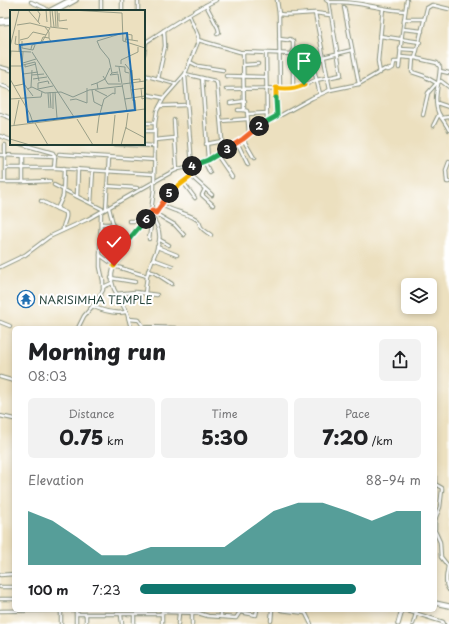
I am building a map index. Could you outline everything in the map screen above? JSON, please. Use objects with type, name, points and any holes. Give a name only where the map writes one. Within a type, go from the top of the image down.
[{"type":"street","points":[[50,10],[70,0]]},
{"type":"street","points":[[58,10],[76,0]]},
{"type":"street","points":[[145,48],[146,42],[188,15],[216,0]]},
{"type":"street","points":[[277,0],[279,14],[280,88]]},
{"type":"street","points":[[399,68],[400,49],[407,0]]},
{"type":"street","points":[[432,0],[432,5]]},
{"type":"street","points":[[226,89],[293,88],[316,80],[341,74],[328,1],[350,2],[387,10],[406,11]]},
{"type":"street","points":[[31,2],[47,10]]},
{"type":"street","points":[[206,5],[218,28],[217,34]]},
{"type":"street","points":[[449,9],[432,5],[427,8],[420,42],[414,58],[412,72],[438,83],[441,81],[449,86]]},
{"type":"street","points":[[344,7],[359,84]]},
{"type":"street","points":[[380,73],[378,61],[383,8]]},
{"type":"street","points":[[279,14],[290,16],[300,13],[330,15]]},
{"type":"street","points":[[315,13],[330,90]]},
{"type":"street","points":[[149,239],[154,194],[156,114],[164,98],[185,74],[198,40],[198,36],[188,15]]},
{"type":"street","points":[[0,20],[10,19]]},
{"type":"street","points":[[404,19],[424,19]]},
{"type":"street","points":[[0,23],[10,22]]},
{"type":"street","points":[[403,29],[422,31]]},
{"type":"street","points":[[158,78],[165,46],[164,30]]},
{"type":"street","points":[[380,36],[402,38],[420,42]]},
{"type":"street","points":[[279,39],[292,40],[293,88]]},
{"type":"street","points":[[198,40],[243,52],[293,54]]},
{"type":"street","points":[[400,49],[417,50]]},
{"type":"street","points":[[304,85],[303,59],[337,55],[352,50]]},
{"type":"street","points":[[243,52],[244,110],[247,111],[249,134]]},
{"type":"street","points":[[266,53],[267,122]]},
{"type":"street","points":[[311,57],[320,94]]},
{"type":"street","points":[[400,57],[414,58],[437,63],[440,67],[437,93],[439,113],[449,130]]},
{"type":"street","points":[[190,62],[198,66],[223,70]]},
{"type":"street","points":[[0,267],[25,255],[49,237],[105,210],[154,181],[177,170],[208,160],[277,116],[330,90],[359,84],[385,69],[388,70],[393,68],[394,62],[399,62]]},
{"type":"street","points":[[244,65],[258,64]]},
{"type":"street","points":[[0,67],[10,70]]},
{"type":"street","points":[[440,71],[449,73]]},
{"type":"street","points":[[185,74],[216,82],[222,141],[206,144]]},
{"type":"street","points":[[185,74],[191,176],[212,195]]},
{"type":"street","points":[[145,75],[176,84]]},
{"type":"street","points":[[226,76],[266,77]]},
{"type":"street","points":[[202,78],[208,160]]},
{"type":"street","points":[[423,115],[428,94],[438,83]]},
{"type":"street","points":[[0,85],[10,89]]},
{"type":"street","points":[[276,88],[277,116]]},
{"type":"street","points":[[145,94],[164,98]]},
{"type":"street","points":[[230,102],[245,101]]},
{"type":"street","points":[[438,103],[449,107]]},
{"type":"street","points":[[160,106],[187,105]]},
{"type":"street","points":[[238,110],[244,110]]},
{"type":"street","points":[[247,114],[268,113]]},
{"type":"street","points":[[433,126],[439,113]]},
{"type":"street","points":[[0,114],[10,118]]},
{"type":"street","points":[[442,118],[449,117]]},
{"type":"street","points":[[221,121],[247,119]]},
{"type":"street","points":[[174,120],[177,170]]},
{"type":"street","points":[[145,122],[155,123]]},
{"type":"street","points":[[145,131],[155,131]]},
{"type":"street","points":[[0,136],[10,140]]},
{"type":"street","points":[[155,140],[175,138]]},
{"type":"street","points":[[243,139],[254,158]]},
{"type":"street","points":[[238,142],[248,165]]},
{"type":"street","points":[[5,145],[5,182]]},
{"type":"street","points":[[25,145],[53,153],[55,156]]},
{"type":"street","points":[[134,145],[155,146]]},
{"type":"street","points":[[59,154],[155,160]]},
{"type":"street","points":[[0,155],[55,156]]},
{"type":"street","points":[[217,155],[232,177]]},
{"type":"street","points":[[23,156],[23,182]]},
{"type":"street","points":[[54,168],[55,156]]},
{"type":"street","points":[[79,326],[84,316],[100,297],[104,287],[100,267],[101,224],[105,210],[109,157]]},
{"type":"street","points":[[204,161],[210,173]]},
{"type":"street","points":[[449,162],[446,170],[447,182],[449,182]]},
{"type":"street","points":[[5,168],[64,168],[154,174]]},
{"type":"street","points":[[57,209],[62,199],[64,168]]},
{"type":"street","points":[[77,196],[78,169]]},
{"type":"street","points":[[91,203],[93,170]]},
{"type":"street","points":[[156,213],[173,189],[191,176]]},
{"type":"street","points":[[0,182],[50,181]]},
{"type":"street","points":[[183,182],[195,198]]},
{"type":"street","points":[[54,185],[105,210],[113,224],[101,224]]},
{"type":"street","points":[[107,186],[137,188]]},
{"type":"street","points":[[205,189],[202,195],[213,205]]},
{"type":"street","points":[[41,201],[67,214],[63,230]]},
{"type":"street","points":[[161,204],[167,208],[175,209],[178,212],[195,218],[199,221],[202,228],[211,235]]},
{"type":"street","points":[[151,212],[156,213],[175,225],[184,235]]},
{"type":"street","points":[[131,326],[126,312],[116,294],[111,278],[114,265],[129,240],[151,212]]},
{"type":"street","points":[[129,221],[134,221],[136,218],[144,221]]},
{"type":"street","points":[[145,293],[146,276],[160,240],[157,224],[152,218]]},
{"type":"street","points":[[101,231],[129,240]]},
{"type":"street","points":[[160,240],[169,245]]},
{"type":"street","points":[[157,247],[177,255]]},
{"type":"street","points":[[100,255],[114,265],[146,276]]},
{"type":"street","points":[[153,259],[172,266]]},
{"type":"street","points":[[148,271],[172,284]]},
{"type":"street","points":[[111,278],[136,282]]},
{"type":"street","points":[[104,287],[112,283]]},
{"type":"street","points":[[116,294],[130,292],[157,295]]},
{"type":"street","points":[[92,306],[103,311],[120,313],[126,312]]},
{"type":"street","points":[[129,319],[139,320],[143,326]]},
{"type":"street","points":[[0,322],[10,326]]},
{"type":"street","points":[[0,377],[12,380]]},
{"type":"street","points":[[0,416],[12,419]]},
{"type":"street","points":[[437,485],[442,489],[440,507],[437,514]]},
{"type":"street","points":[[437,535],[440,542],[441,557],[449,566],[446,575],[447,588],[449,590]]},
{"type":"street","points":[[0,575],[12,574]]},
{"type":"street","points":[[0,587],[12,587]]},
{"type":"street","points":[[0,599],[12,599]]},
{"type":"street","points":[[437,603],[449,606]]},
{"type":"street","points":[[0,611],[12,611]]},
{"type":"street","points":[[61,624],[62,612]]},
{"type":"street","points":[[76,624],[76,614],[121,615],[162,612],[192,613],[236,618],[241,612],[256,614],[256,612]]},
{"type":"street","points":[[162,612],[162,624]]},
{"type":"street","points":[[221,612],[221,617]]},
{"type":"street","points":[[271,621],[272,612]]},
{"type":"street","points":[[300,612],[305,613],[311,624]]},
{"type":"street","points":[[398,624],[401,612]]},
{"type":"street","points":[[413,624],[417,612],[444,624]]},
{"type":"street","points":[[178,624],[179,613]]},
{"type":"street","points":[[192,613],[192,624]]},
{"type":"street","points":[[86,614],[86,624]]},
{"type":"street","points":[[134,614],[134,624]]},
{"type":"street","points":[[121,615],[122,624]]},
{"type":"place","name":"NARISIMHA TEMPLE","points":[[26,299]]},
{"type":"route","points":[[114,266],[130,238],[152,211],[156,213],[169,192],[191,176],[190,167],[208,160],[277,116],[276,88],[298,88],[304,85]]}]
